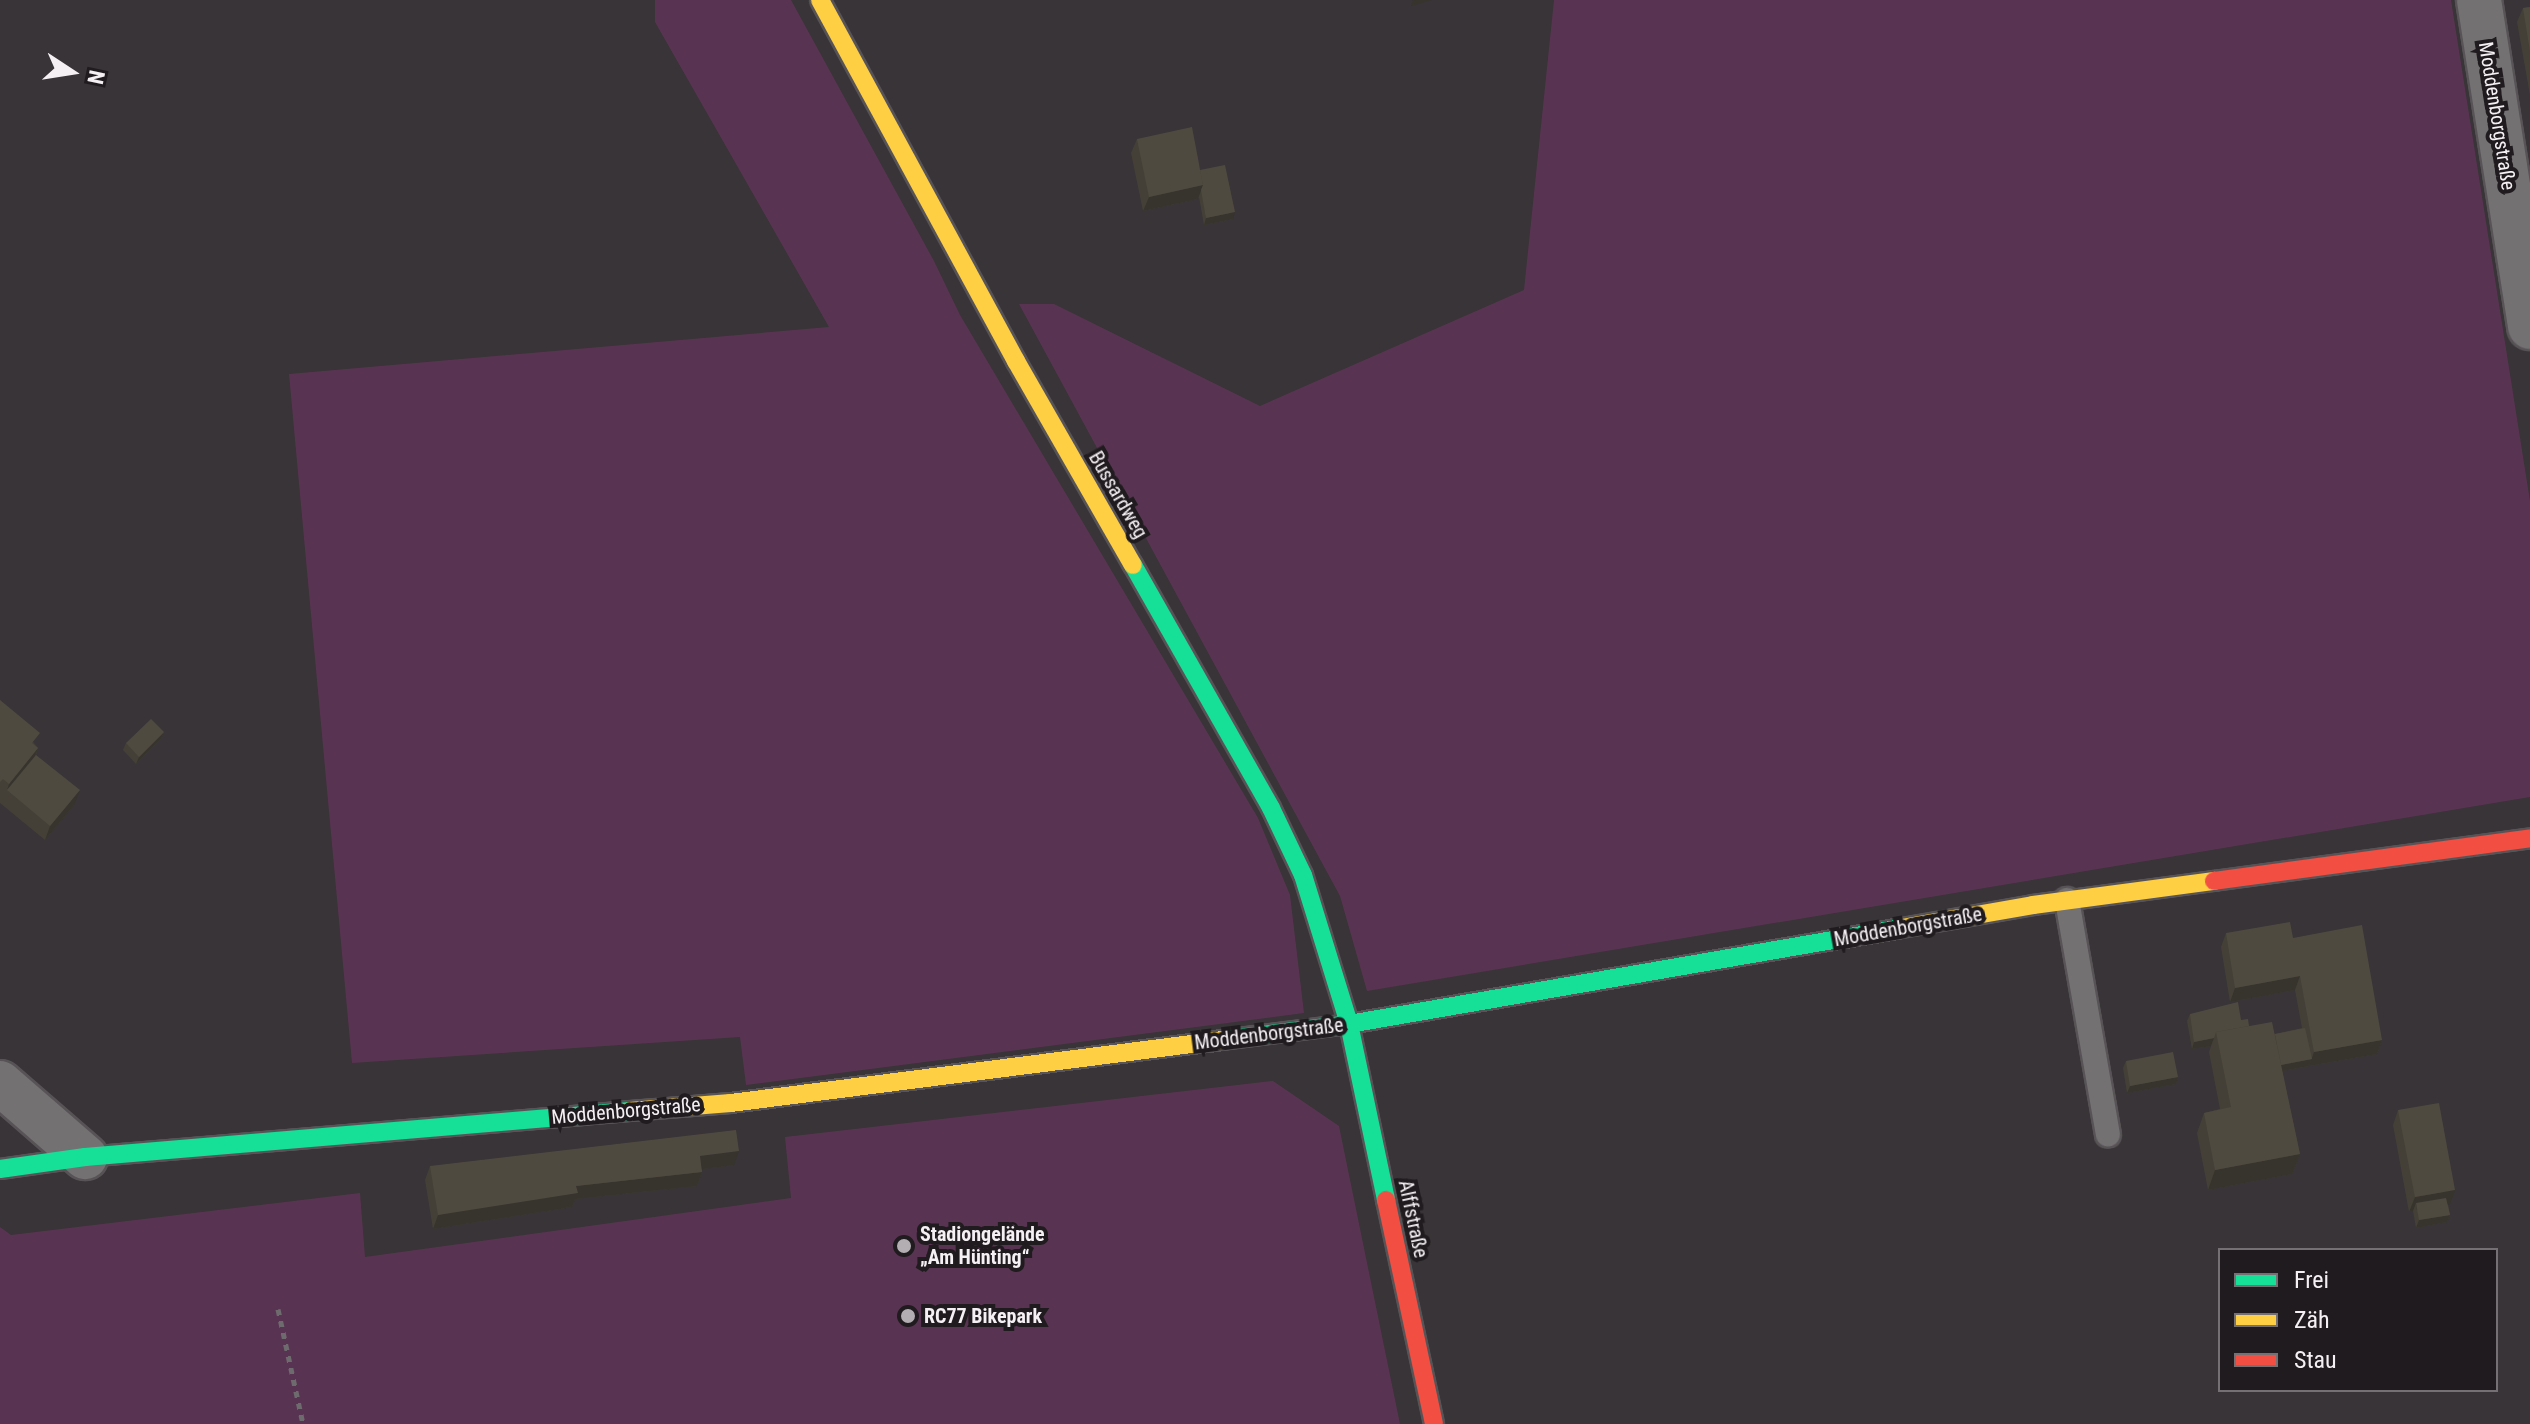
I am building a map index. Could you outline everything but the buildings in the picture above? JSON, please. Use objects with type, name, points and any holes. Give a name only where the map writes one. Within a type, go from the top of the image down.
[{"type":"street","name":"Bussardweg","points":[[820,0],[1016,361],[1271,808],[1303,875],[1349,1024]]},
{"type":"street","name":"Moddenborgstraße","points":[[2479,0],[2530,327]]},
{"type":"street","name":"Moddenborgstraße","points":[[0,1169],[85,1157],[731,1103],[1349,1024],[2067,900],[2530,838]]},
{"type":"street","name":"Alffstraße","points":[[1349,1024],[1434,1424]]},
{"type":"street","points":[[0,1083],[85,1157]]},
{"type":"lane","points":[[2067,900],[2108,1134]]},
{"type":"path","points":[[278,1309],[303,1424]]},
{"type":"shaded area","points":[[655,0],[791,0],[934,261],[960,315],[1258,818],[1290,895],[1304,1013],[746,1085],[740,1037],[352,1063],[289,374],[829,327],[655,22]]},
{"type":"shaded area","points":[[1554,0],[2451,0],[2530,501],[2530,797],[1367,991],[1340,896],[1019,304],[1054,304],[1260,406],[1524,290]]},
{"type":"shaded area","name":"Stadiongelände „Am Hünting“","points":[[1273,1081],[1339,1126],[1400,1424],[0,1424],[0,1227],[11,1235],[360,1193],[365,1257],[791,1198],[785,1137]]},
{"type":"traffic: fast","points":[[1133,565],[1271,808],[1303,875],[1349,1024],[1386,1200]]},
{"type":"traffic: fast","points":[[1222,1040],[1349,1024],[1896,929]]},
{"type":"traffic: fast","points":[[0,1169],[85,1157],[630,1111]]},
{"type":"traffic: slow","points":[[820,0],[1016,361],[1133,565]]},
{"type":"traffic: slow","points":[[1896,929],[2033,905],[2214,881]]},
{"type":"traffic: slow","points":[[630,1111],[731,1103],[1222,1040]]},
{"type":"traffic: jam","points":[[2214,881],[2530,838]]},
{"type":"traffic: jam","points":[[1386,1200],[1434,1424]]},
{"type":"place","name":"Stadiongelände „Am Hünting“","points":[[904,1246]]},
{"type":"place","name":"RC77 Bikepark","points":[[908,1316]]}]
